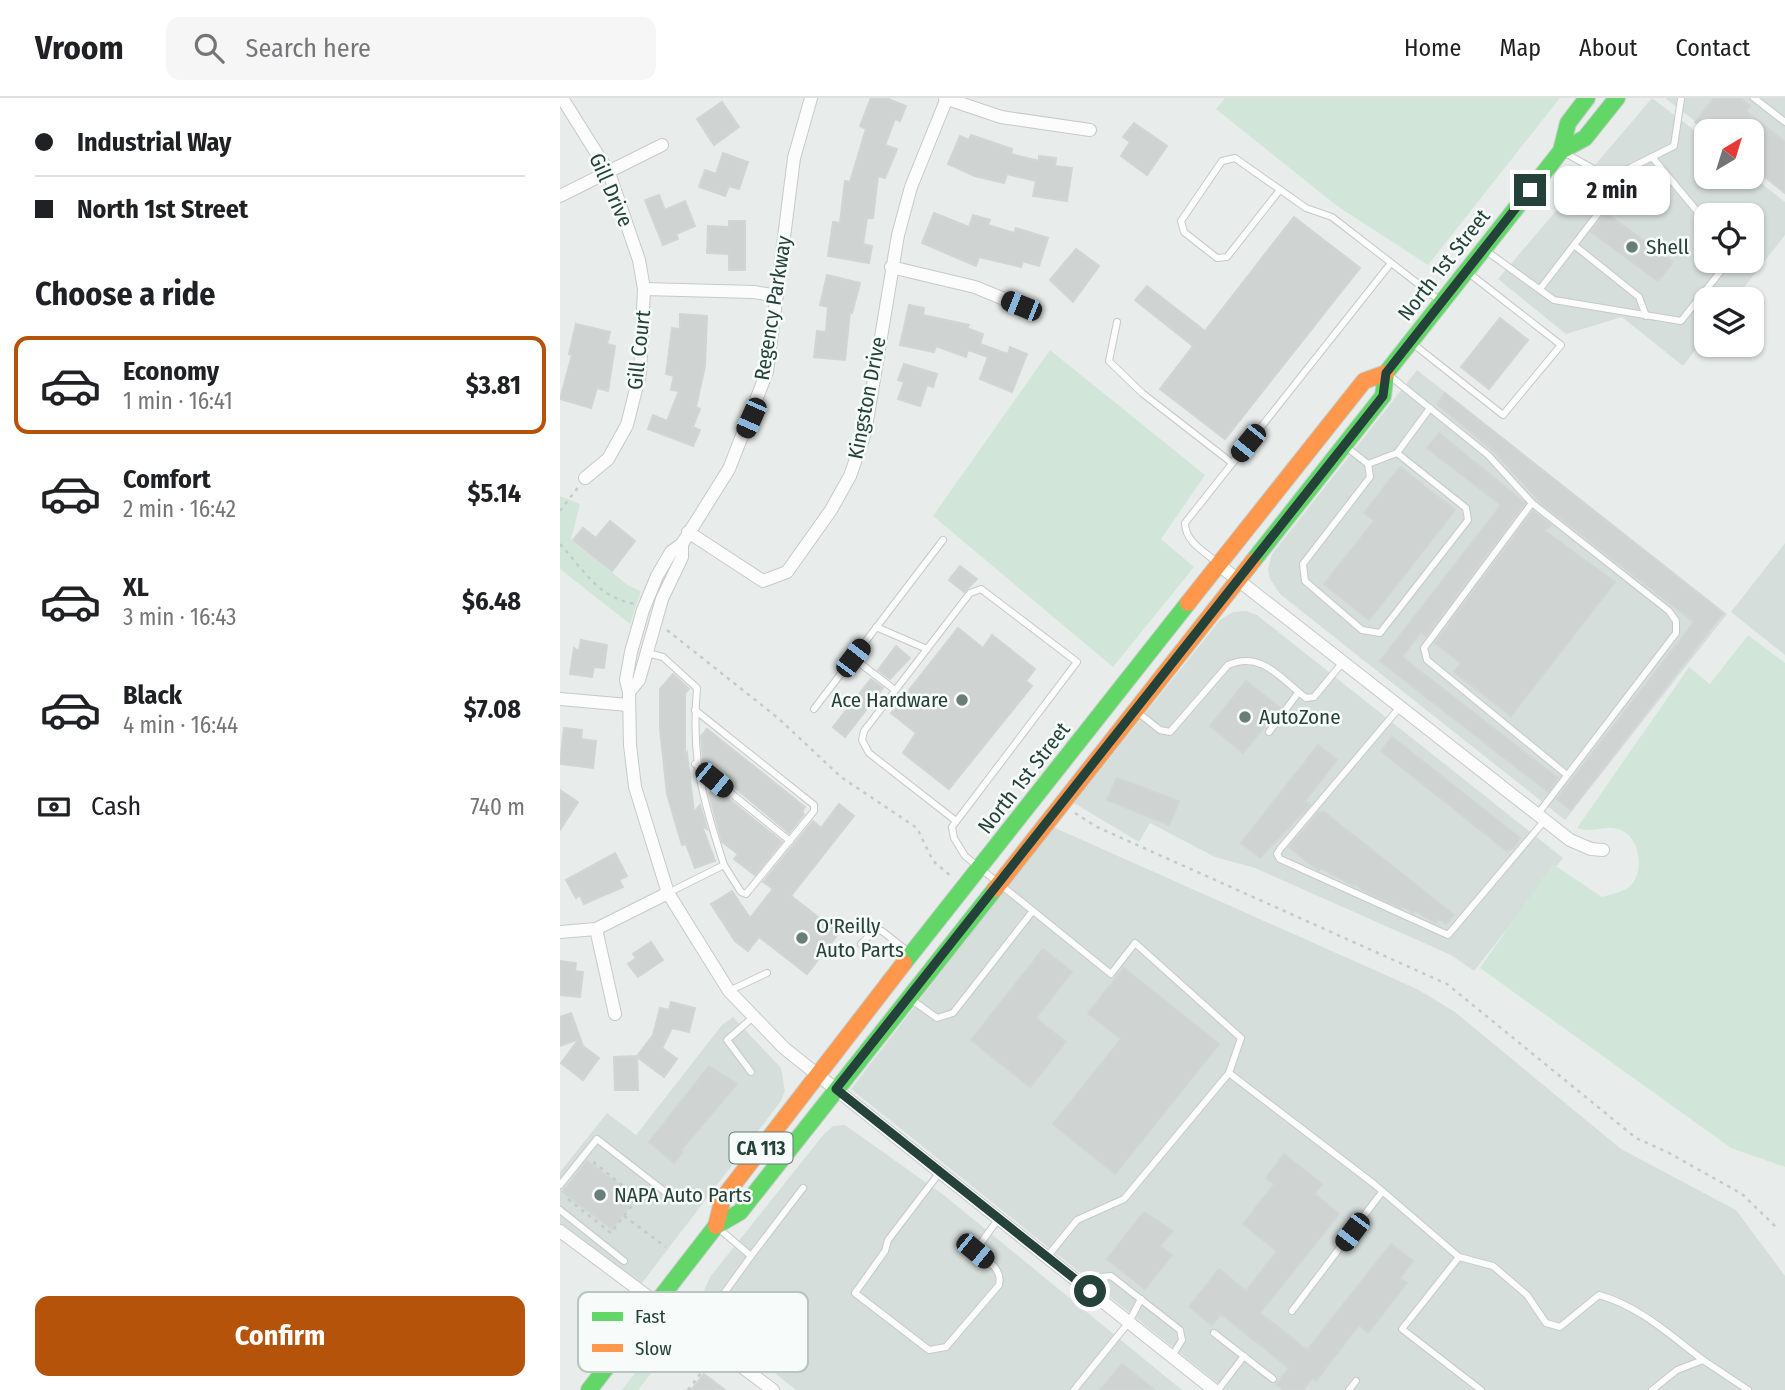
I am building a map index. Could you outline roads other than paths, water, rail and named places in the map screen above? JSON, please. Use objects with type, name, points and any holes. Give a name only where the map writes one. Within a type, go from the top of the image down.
[{"type":"main road","name":"North 1st Street","points":[[1561,151],[1568,123],[1587,98]]},
{"type":"main road","name":"North 1st Street","points":[[716,1226],[723,1198],[826,1082],[909,998],[1383,396],[1386,373],[1483,249],[1561,151],[1586,138],[1617,98]]},
{"type":"main road","name":"North 1st Street","points":[[665,1292],[716,1226],[740,1212],[912,955],[979,869],[1364,381],[1386,373]]},
{"type":"main road","name":"North 1st Street","points":[[590,1390],[604,1372]]},
{"type":"street","name":"Gill Drive","points":[[562,98],[609,173],[639,260],[644,289]]},
{"type":"street","name":"Regency Parkway","points":[[811,98],[794,158],[767,372],[729,469],[685,538],[671,552],[643,610],[626,680],[635,787],[668,893],[729,991],[752,1018],[826,1082],[1211,1389]]},
{"type":"street","points":[[946,98],[1001,117],[1090,130]]},
{"type":"street","name":"Kingston Drive","points":[[685,538],[763,581],[788,572],[831,510],[850,476],[865,433],[891,267],[911,187],[946,98]]},
{"type":"street","points":[[560,196],[662,145]]},
{"type":"street","points":[[891,267],[975,287],[1021,306]]},
{"type":"street","points":[[644,289],[754,292],[777,296]]},
{"type":"street","name":"Gill Court","points":[[585,478],[608,459],[627,425],[640,373],[644,289]]},
{"type":"street","name":"Regency Parkway","points":[[629,692],[639,680],[662,599],[682,557],[685,538]]},
{"type":"street","points":[[1219,565],[1570,840],[1591,849],[1604,850]]},
{"type":"street","points":[[560,699],[628,705]]},
{"type":"street","points":[[560,932],[596,929],[668,893]]},
{"type":"street","points":[[596,929],[615,1014]]},
{"type":"street","points":[[560,1231],[642,1292]]},
{"type":"street","points":[[749,1372],[773,1390]]},
{"type":"lane","points":[[1539,289],[1597,215],[1610,178],[1674,146],[1681,98]]},
{"type":"lane","points":[[1754,98],[1785,122]]},
{"type":"lane","points":[[1561,151],[1610,178]]},
{"type":"lane","points":[[1653,157],[1694,207]]},
{"type":"lane","points":[[1279,191],[1227,257],[1217,258],[1184,232],[1181,221],[1222,161],[1235,158],[1306,208],[1332,217],[1441,303]]},
{"type":"lane","points":[[1574,245],[1639,297],[1646,316]]},
{"type":"lane","points":[[1483,249],[1554,300],[1681,321],[1719,273]]},
{"type":"lane","points":[[1219,565],[1185,533],[1185,523],[1391,263]]},
{"type":"lane","points":[[1411,341],[1503,415],[1561,345],[1466,271]]},
{"type":"lane","points":[[1117,323],[1109,361],[1142,393],[1232,463]]},
{"type":"lane","points":[[1386,373],[1488,455],[1532,503],[1669,611],[1676,621],[1676,632],[1567,775],[1541,818],[1448,935],[1280,859],[1277,854],[1400,707]]},
{"type":"lane","points":[[1368,464],[1397,453],[1430,408]]},
{"type":"lane","points":[[1344,445],[1368,464],[1370,478],[1303,564],[1305,581],[1362,630],[1380,633],[1468,520],[1466,508],[1397,453]]},
{"type":"lane","points":[[1532,503],[1424,649],[1427,660],[1567,775]]},
{"type":"lane","points":[[814,709],[943,540]]},
{"type":"lane","points":[[956,821],[869,753],[862,740],[864,731],[970,593],[981,589],[1077,662],[956,821],[952,827],[954,838],[965,856],[979,869],[1111,974],[1135,943],[1241,1038],[1229,1073],[1124,1199],[1077,1220],[1047,1257]]},
{"type":"lane","points":[[876,627],[927,649]]},
{"type":"lane","points":[[646,653],[663,657],[694,682],[697,688],[695,710],[695,764],[700,790],[724,864],[741,892],[746,894],[814,811],[814,805],[695,710]]},
{"type":"lane","points":[[853,658],[895,690]]},
{"type":"lane","points":[[1135,710],[1160,730],[1170,732],[1228,665],[1240,660],[1250,659],[1260,663],[1306,698],[1314,697],[1343,662]]},
{"type":"lane","points":[[1269,732],[1298,693]]},
{"type":"lane","points":[[695,764],[790,841]]},
{"type":"lane","points":[[668,893],[724,864]]},
{"type":"lane","points":[[909,998],[937,1018],[953,1013],[1032,912]]},
{"type":"lane","points":[[861,944],[875,930],[882,931],[912,955]]},
{"type":"lane","points":[[729,991],[766,973]]},
{"type":"lane","points":[[751,1072],[727,1040],[752,1018]]},
{"type":"lane","points":[[1229,1073],[1382,1192],[1459,1258],[1493,1266],[1527,1295],[1546,1323],[1560,1326],[1599,1295],[1620,1301],[1748,1390]]},
{"type":"lane","points":[[560,1185],[597,1139],[673,1198]]},
{"type":"lane","points":[[940,1172],[888,1240],[885,1251],[855,1293],[929,1350],[946,1347],[999,1284],[1001,1277],[997,1269],[975,1251],[999,1218]]},
{"type":"lane","points":[[725,1292],[803,1188]]},
{"type":"lane","points":[[1292,1311],[1382,1192]]},
{"type":"lane","points":[[560,1210],[624,1261]]},
{"type":"lane","points":[[716,1226],[751,1256]]},
{"type":"lane","points":[[1459,1258],[1402,1329],[1481,1390]]},
{"type":"lane","points":[[1090,1291],[1106,1275],[1142,1299],[1184,1335],[1172,1356]]},
{"type":"lane","points":[[1074,1390],[1129,1322],[1142,1299]]},
{"type":"lane","points":[[1214,1333],[1273,1379]]},
{"type":"lane","points":[[1211,1389],[1244,1356]]},
{"type":"lane","points":[[1652,1390],[1677,1370],[1703,1360]]},
{"type":"lane","points":[[1349,1390],[1356,1381]]},
{"type":"place","name":"Shell","points":[[1632,247]]},
{"type":"place","name":"Ace Hardware","points":[[962,700]]},
{"type":"place","name":"AutoZone","points":[[1245,717]]},
{"type":"place","name":"O'Reilly Auto Parts","points":[[802,938]]},
{"type":"place","name":"NAPA Auto Parts","points":[[600,1195]]}]
